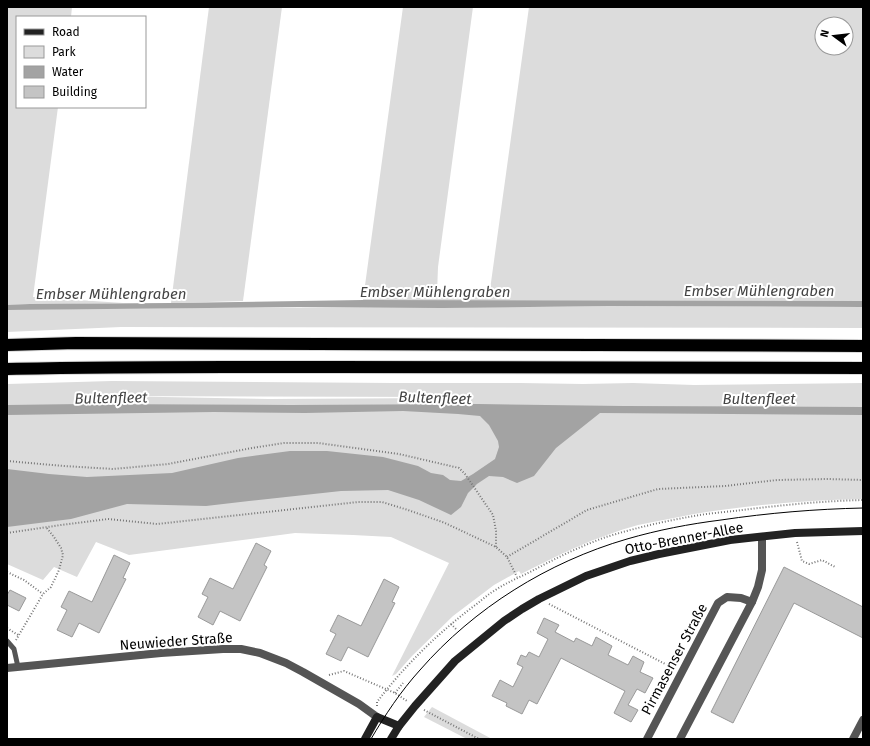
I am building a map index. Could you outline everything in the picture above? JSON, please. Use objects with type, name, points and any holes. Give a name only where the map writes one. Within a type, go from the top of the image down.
[{"type":"highway","points":[[7,345],[863,346]]},
{"type":"highway","points":[[7,369],[63,367],[863,368]]},
{"type":"street","name":"Otto-Brenner-Allee","points":[[391,739],[415,706],[455,661],[504,621],[539,599],[586,576],[630,561],[730,540],[795,533],[863,531]]},
{"type":"street","points":[[680,739],[752,602],[758,587],[762,570],[762,537]]},
{"type":"street","name":"Pirmasenser Straße","points":[[646,739],[718,602],[727,597],[741,598],[752,602]]},
{"type":"street","name":"Neuwieder Straße","points":[[7,668],[161,653],[241,649],[260,653],[286,663],[359,704],[377,717]]},
{"type":"street","points":[[365,739],[377,717],[399,726]]},
{"type":"street","points":[[853,739],[863,720]]},
{"type":"lane","points":[[7,641],[14,649],[18,667]]},
{"type":"path","points":[[7,461],[113,469],[168,464],[284,443],[318,443],[399,454],[459,468],[493,515],[496,531],[496,547]]},
{"type":"path","points":[[507,557],[587,510],[658,490],[725,486],[777,480],[828,478],[863,480]]},
{"type":"path","points":[[377,717],[377,702],[387,689],[435,638],[464,613],[496,589],[558,557],[598,541],[638,528],[696,516],[788,505],[863,500]]},
{"type":"path","points":[[7,533],[108,519],[157,524],[358,502],[382,502],[444,523],[496,547],[507,557],[517,577]]},
{"type":"path","points":[[14,649],[18,635],[43,594],[51,587],[59,570],[63,555],[61,548],[46,527]]},
{"type":"path","points":[[795,533],[802,561],[809,564],[822,560],[835,567]]},
{"type":"path","points":[[7,572],[24,580],[43,594]]},
{"type":"path","points":[[539,599],[682,672]]},
{"type":"path","points":[[451,624],[456,628]]},
{"type":"path","points":[[7,628],[18,635]]},
{"type":"path","points":[[316,679],[344,671],[395,692],[415,706],[479,739]]},
{"type":"path","points":[[395,692],[403,683]]},
{"type":"green space","points":[[7,7],[72,7],[71,16],[16,16],[16,108],[58,108],[33,297],[123,303],[7,305]]},
{"type":"green space","points":[[209,7],[282,7],[243,301],[171,303]]},
{"type":"green space","points":[[403,7],[473,7],[438,267],[437,293],[489,297],[529,7],[863,7],[863,301],[363,300]]},
{"type":"green space","points":[[608,306],[863,307],[863,328],[121,327],[7,332],[7,310]]},
{"type":"green space","points":[[112,381],[633,383],[694,385],[863,383],[863,499],[799,502],[694,514],[638,525],[593,540],[521,574],[519,571],[494,585],[453,616],[412,656],[396,674],[392,676],[449,563],[391,537],[295,533],[129,555],[96,542],[77,577],[54,567],[43,580],[7,564],[7,384]],"holes":[[[109,396],[443,397],[269,399]]]},
{"type":"green space","points":[[432,707],[492,739],[467,739],[424,717]]},
{"type":"water","points":[[363,300],[863,301],[863,307],[298,307],[7,310],[7,305],[30,304]]},
{"type":"water","points":[[478,404],[863,407],[863,415],[600,413],[556,448],[534,476],[517,483],[503,477],[489,476],[477,484],[468,493],[461,507],[451,515],[419,500],[388,490],[341,491],[206,506],[127,504],[71,519],[7,527],[7,469],[87,477],[172,473],[238,458],[290,451],[327,451],[383,457],[418,466],[431,473],[443,475],[450,480],[461,481],[495,459],[499,447],[498,441],[489,425],[480,416],[458,414],[403,411],[7,415],[7,405]]},
{"type":"building","points":[[256,543],[271,551],[264,565],[267,567],[240,621],[220,611],[213,625],[198,617],[208,597],[202,594],[210,578],[233,589]]},
{"type":"building","points":[[114,555],[130,563],[123,578],[126,579],[99,633],[79,623],[72,637],[57,630],[67,610],[61,607],[69,591],[92,602]]},
{"type":"building","points":[[784,567],[863,607],[863,638],[794,603],[733,723],[711,712]]},
{"type":"building","points":[[384,579],[399,587],[392,602],[395,603],[368,657],[348,647],[341,661],[326,654],[336,634],[330,631],[338,615],[361,626]]},
{"type":"building","points":[[10,590],[26,598],[19,611],[7,605],[7,595]]},
{"type":"building","points":[[544,618],[559,625],[555,632],[574,642],[576,638],[592,646],[596,637],[612,646],[608,655],[628,665],[633,656],[644,662],[640,672],[653,678],[645,693],[637,689],[628,705],[638,710],[631,722],[614,713],[625,691],[561,658],[537,704],[529,700],[522,714],[506,706],[507,703],[492,696],[500,680],[513,687],[523,667],[517,664],[521,655],[526,657],[529,652],[539,657],[548,639],[537,633]]},
{"type":"tram line","points":[[371,739],[406,686],[441,648],[464,627],[488,607],[514,590],[569,560],[627,539],[685,525],[774,513],[863,508]]},
{"type":"water label","name":"Embser Mühlengraben","points":[[759,291]]},
{"type":"water label","name":"Embser Mühlengraben","points":[[435,292]]},
{"type":"water label","name":"Embser Mühlengraben","points":[[111,294]]},
{"type":"water label","name":"Bultenfleet","points":[[111,398]]},
{"type":"water label","name":"Bultenfleet","points":[[435,398]]},
{"type":"water label","name":"Bultenfleet","points":[[759,399]]}]
